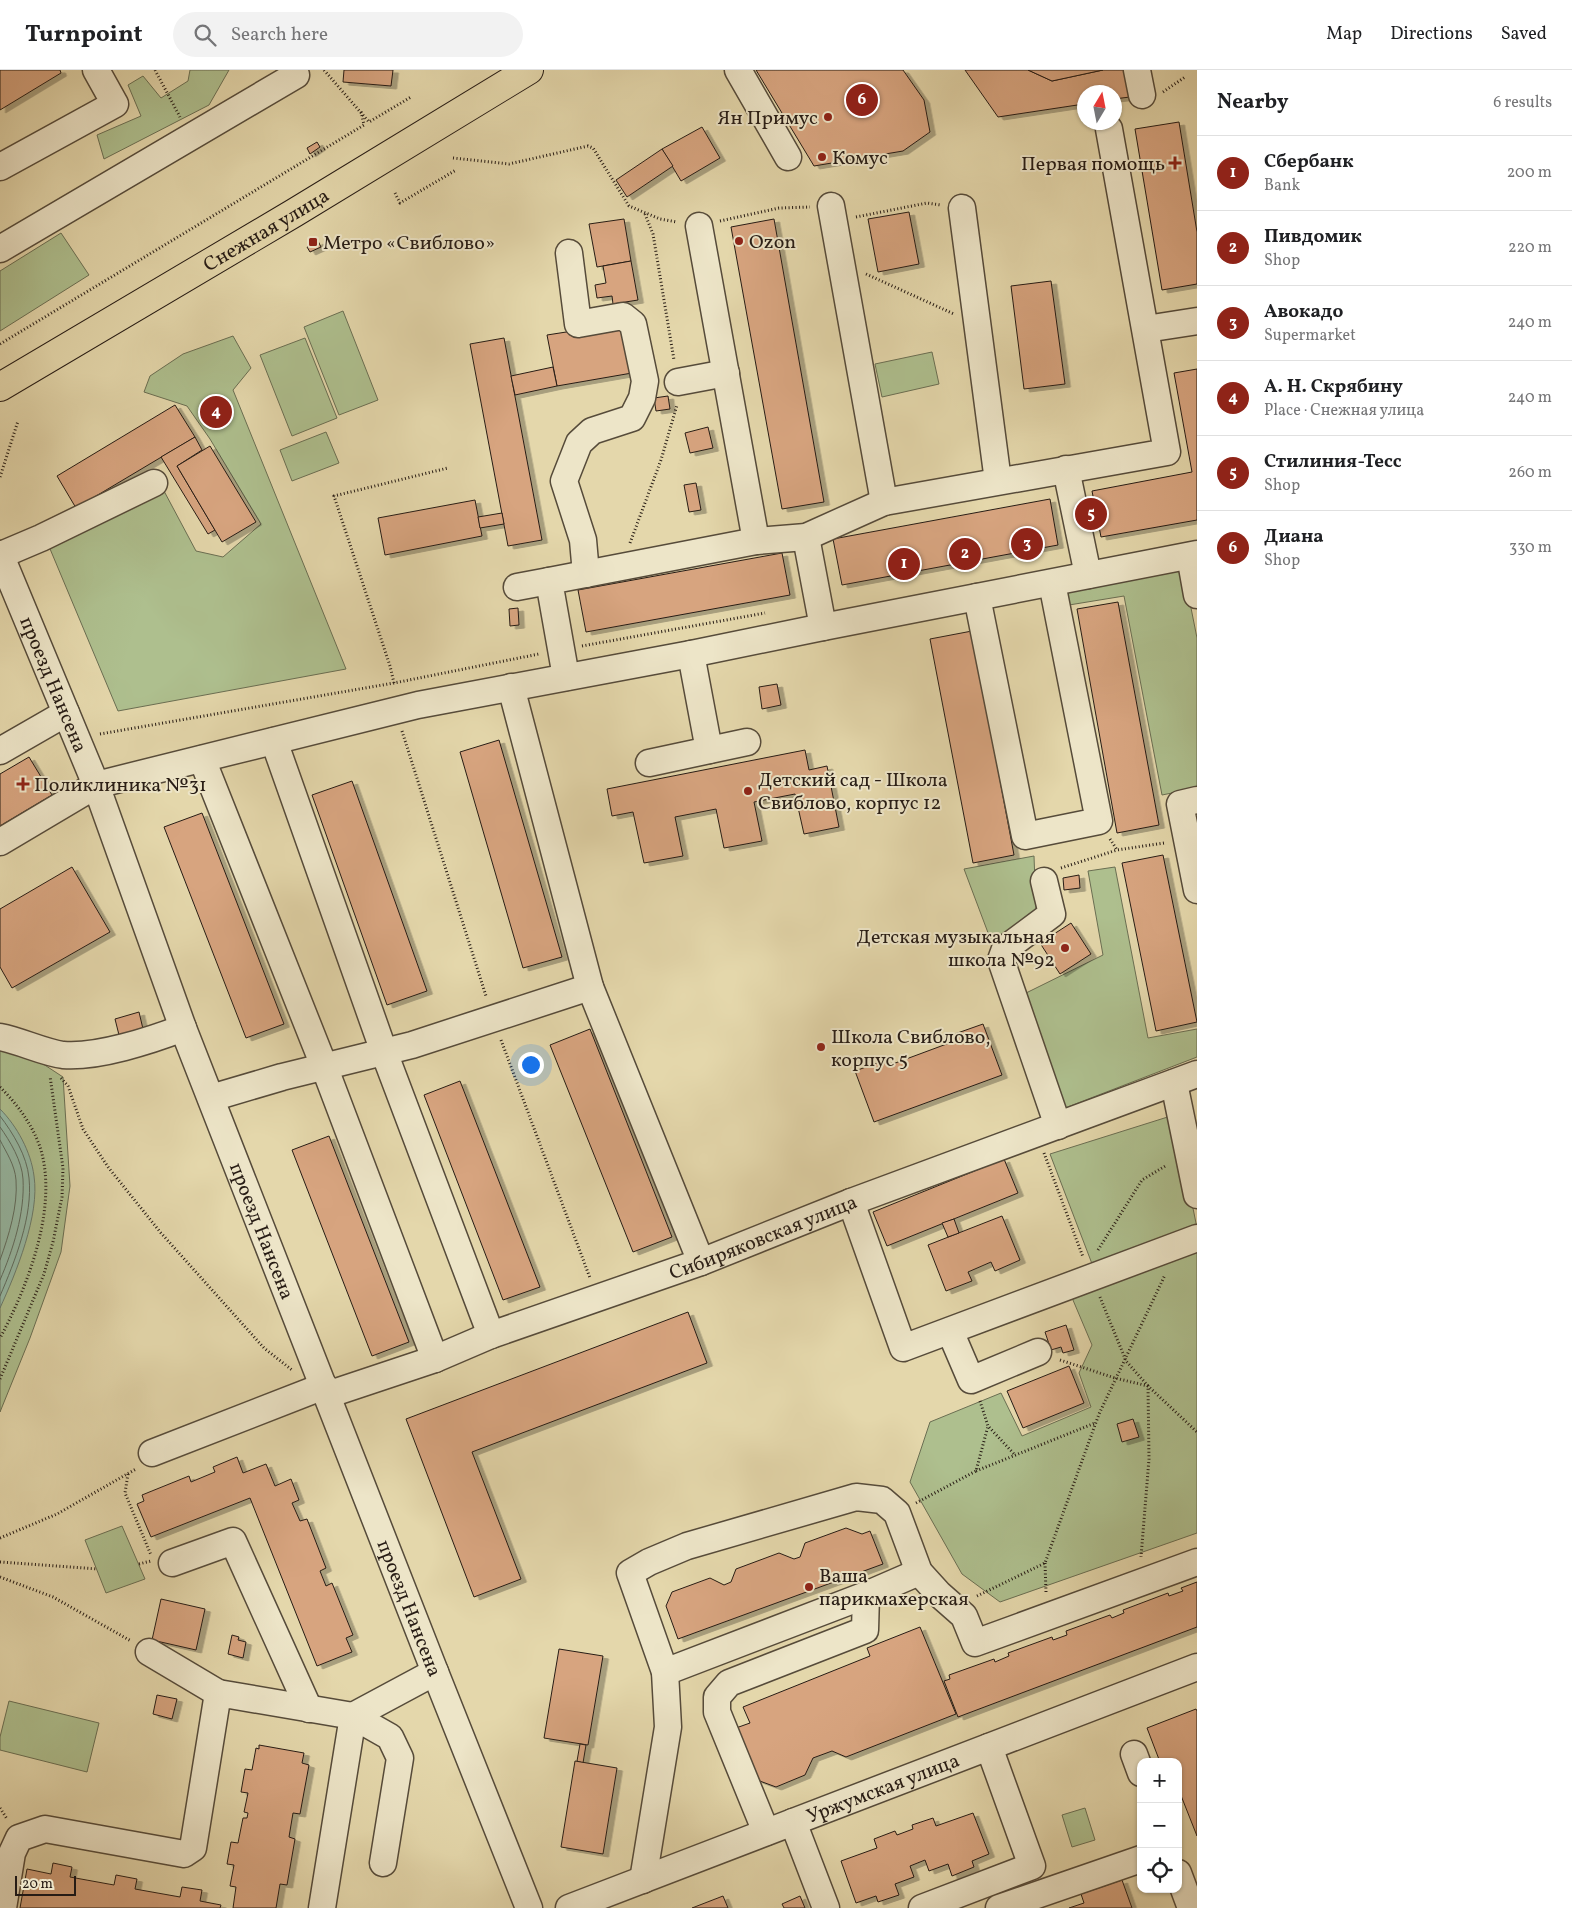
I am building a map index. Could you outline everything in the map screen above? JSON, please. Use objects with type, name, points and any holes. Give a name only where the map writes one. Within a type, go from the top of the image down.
[{"type":"main road","name":"Снежная улица","points":[[0,387],[287,217],[529,70]]},
{"type":"street","points":[[0,167],[115,104],[96,70]]},
{"type":"street","points":[[738,70],[788,157]]},
{"type":"street","points":[[0,249],[296,75]]},
{"type":"street","points":[[517,587],[756,541],[806,537],[884,502],[1167,452],[1109,130]]},
{"type":"street","points":[[962,208],[998,482]]},
{"type":"street","points":[[832,214],[884,502]]},
{"type":"street","points":[[699,226],[756,541]]},
{"type":"street","points":[[569,253],[578,324],[623,316],[633,324],[645,381],[642,398],[632,418],[592,431],[578,443],[564,481],[582,540],[586,574]]},
{"type":"street","points":[[1146,329],[1197,321]]},
{"type":"street","points":[[678,382],[726,373]]},
{"type":"street","points":[[1066,469],[1088,575]]},
{"type":"street","points":[[0,554],[41,538],[154,483]]},
{"type":"street","points":[[806,537],[823,626]]},
{"type":"street","name":"проезд Нансена","points":[[0,554],[96,785],[183,1028],[322,1390],[529,1908]]},
{"type":"street","points":[[0,842],[96,785],[396,711],[511,687],[691,654],[823,626],[1193,555],[1197,595]]},
{"type":"street","points":[[549,581],[566,676]]},
{"type":"street","points":[[977,597],[1025,836],[1099,821],[1052,583]]},
{"type":"street","points":[[691,654],[710,750]]},
{"type":"street","points":[[511,687],[590,987],[701,1262]]},
{"type":"street","points":[[0,752],[66,713]]},
{"type":"street","points":[[274,742],[384,1052],[491,1335]]},
{"type":"street","points":[[649,763],[748,742]]},
{"type":"street","points":[[202,758],[324,1066],[435,1359]]},
{"type":"street","points":[[1197,800],[1180,804],[1197,890]]},
{"type":"street","points":[[1047,1130],[1001,960],[1005,949],[1052,914],[1048,876]]},
{"type":"street","points":[[211,1098],[282,1076],[412,1045],[590,987]]},
{"type":"street","points":[[0,1037],[42,1055],[64,1055],[95,1053],[143,1042],[183,1028]]},
{"type":"street","points":[[1186,1078],[1188,1152],[1197,1195]]},
{"type":"street","name":"Сибиряковская улица","points":[[144,1461],[322,1390],[435,1359],[491,1335],[701,1262],[851,1202],[1186,1078]]},
{"type":"street","points":[[851,1202],[902,1348],[950,1331],[1089,1272],[1189,1241]]},
{"type":"street","points":[[950,1331],[971,1380],[1038,1352]]},
{"type":"street","points":[[643,1880],[668,1727],[665,1672],[630,1573],[648,1562],[688,1546],[856,1497],[882,1500],[898,1513],[919,1572],[939,1594],[964,1616],[975,1643],[1197,1562]]},
{"type":"street","points":[[172,1563],[233,1541],[309,1709]]},
{"type":"street","points":[[665,1672],[866,1595],[919,1572]]},
{"type":"street","points":[[766,1832],[717,1712],[717,1697],[729,1683],[865,1630],[866,1595]]},
{"type":"street","points":[[149,1652],[218,1693],[353,1716],[390,1736],[400,1758],[383,1863]]},
{"type":"street","name":"Уржумская улица","points":[[569,1908],[1197,1667]]},
{"type":"street","points":[[353,1716],[434,1672]]},
{"type":"street","points":[[3,1908],[12,1853],[19,1838],[45,1829],[184,1854],[193,1848],[218,1693]]},
{"type":"street","points":[[322,1908],[353,1716]]},
{"type":"street","points":[[922,1908],[1032,1866],[989,1747]]},
{"type":"street","points":[[793,1822],[826,1908]]},
{"type":"street","points":[[999,1908],[1137,1860]]},
{"type":"street","points":[[1182,1884],[1191,1908]]},
{"type":"path","points":[[155,70],[192,137]]},
{"type":"path","points":[[324,70],[369,122],[411,98]]},
{"type":"path","points":[[0,344],[364,125],[360,111]]},
{"type":"path","points":[[453,158],[509,164],[588,146],[593,148],[629,206],[660,219],[699,226],[778,208],[832,214],[927,203],[962,208]]},
{"type":"path","points":[[395,193],[400,203],[456,170]]},
{"type":"path","points":[[841,262],[977,324]]},
{"type":"path","points":[[0,477],[18,421]]},
{"type":"path","points":[[394,683],[334,496],[448,468]]},
{"type":"path","points":[[100,734],[394,683],[561,650],[771,612]]},
{"type":"path","points":[[396,711],[493,1018],[592,1283]]},
{"type":"path","points":[[1099,821],[1117,850]]},
{"type":"path","points":[[1048,876],[1117,850],[1187,839]]},
{"type":"path","points":[[0,1379],[44,1274],[62,1197],[63,1168],[52,1084],[42,1055]]},
{"type":"path","points":[[42,1055],[68,1086],[83,1129],[103,1160],[156,1226],[264,1348],[322,1390]]},
{"type":"path","points":[[0,1087],[27,1120],[40,1146],[46,1183],[44,1205],[33,1259],[24,1285],[0,1338]]},
{"type":"path","points":[[1047,1130],[1089,1272],[1125,1357],[1148,1386],[1197,1432]]},
{"type":"path","points":[[1089,1272],[1142,1180],[1188,1152]]},
{"type":"path","points":[[1047,1617],[1045,1563],[1095,1423],[1125,1357],[1189,1241]]},
{"type":"path","points":[[1038,1352],[1115,1378],[1148,1386]]},
{"type":"path","points":[[1140,1583],[1143,1518],[1149,1459],[1148,1386]]},
{"type":"path","points":[[979,1396],[988,1426],[1015,1455]]},
{"type":"path","points":[[898,1513],[976,1471],[1095,1423]]},
{"type":"path","points":[[976,1471],[988,1426]]},
{"type":"path","points":[[0,1538],[57,1514],[128,1474],[144,1461]]},
{"type":"path","points":[[128,1474],[125,1493],[154,1560],[139,1564]]},
{"type":"path","points":[[0,1562],[97,1569]]},
{"type":"path","points":[[954,1607],[1045,1563]]},
{"type":"path","points":[[0,1577],[52,1598],[149,1652]]},
{"type":"shaded area","points":[[190,70],[229,70],[209,105],[104,159],[97,135],[141,116],[128,85],[143,76],[161,98],[188,81]]},
{"type":"shaded area","points":[[61,233],[89,275],[0,331],[0,271]]},
{"type":"shaded area","points":[[343,311],[378,400],[339,415],[304,327]]},
{"type":"shaded area","points":[[233,336],[251,368],[233,390],[346,669],[118,711],[40,525],[156,476],[196,551],[223,557],[261,524],[210,439],[187,406],[144,392],[150,376],[183,354]]},
{"type":"shaded area","points":[[305,338],[337,418],[292,436],[260,355]]},
{"type":"shaded area","points":[[932,352],[939,384],[882,397],[875,364]]},
{"type":"shaded area","points":[[326,432],[339,463],[292,481],[280,450]]},
{"type":"shaded area","points":[[1183,568],[1197,638],[1197,788],[1162,795],[1124,596],[1069,605],[1066,588]]},
{"type":"shaded area","points":[[1034,856],[1036,910],[993,946],[964,869]]},
{"type":"shaded area","points":[[1115,867],[1148,1038],[1197,1029],[1197,1057],[1065,1108],[1024,994],[1103,955],[1088,871]]},
{"type":"shaded area","points":[[0,1045],[34,1058],[63,1077],[70,1186],[61,1252],[30,1338],[0,1412]]},
{"type":"shaded area","points":[[1174,1115],[1197,1228],[1094,1269],[1050,1154]]},
{"type":"shaded area","points":[[1197,1249],[1197,1533],[1000,1602],[962,1574],[910,1482],[930,1422],[1001,1393],[1022,1436],[1091,1407],[1079,1373],[1092,1345],[1070,1293]]},
{"type":"shaded area","points":[[122,1526],[145,1579],[106,1593],[85,1540]]},
{"type":"shaded area","points":[[9,1701],[99,1723],[87,1772],[0,1750],[0,1737]]},
{"type":"shaded area","points":[[1085,1808],[1095,1840],[1072,1847],[1062,1815]]},
{"type":"water","points":[[0,1109],[17,1131],[30,1158],[35,1191],[30,1226],[25,1244],[0,1308]]},
{"type":"building","points":[[0,70],[60,70],[61,73],[0,110]]},
{"type":"building","points":[[344,70],[393,70],[391,86],[343,82]]},
{"type":"building","points":[[756,70],[903,70],[924,100],[930,132],[903,151],[814,166]]},
{"type":"building","points":[[965,70],[1028,70],[1052,81],[1103,70],[1125,70],[1130,97],[1122,98],[1122,85],[1077,85],[1077,105],[998,117]]},
{"type":"building","points":[[1028,70],[1103,70],[1052,81]]},
{"type":"building","points":[[1179,122],[1197,232],[1197,284],[1162,290],[1135,129]]},
{"type":"building","points":[[702,127],[720,158],[681,181],[662,149]]},
{"type":"building","points":[[317,142],[320,147],[310,154],[307,148]]},
{"type":"building","points":[[662,149],[673,166],[627,197],[616,180]]},
{"type":"building","points":[[909,212],[919,264],[878,272],[868,219]]},
{"type":"building","points":[[624,219],[631,261],[597,267],[589,224]]},
{"type":"building","points":[[774,219],[824,502],[782,509],[731,227]]},
{"type":"building","points":[[318,241],[321,247],[310,252],[307,247]]},
{"type":"building","points":[[631,261],[638,300],[613,304],[612,296],[597,298],[595,285],[606,283],[603,266]]},
{"type":"building","points":[[1051,281],[1065,384],[1024,389],[1011,286]]},
{"type":"building","points":[[624,323],[632,373],[557,386],[547,335]]},
{"type":"building","points":[[504,338],[542,540],[508,546],[470,344]]},
{"type":"building","points":[[553,367],[557,386],[515,395],[511,376]]},
{"type":"building","points":[[1197,369],[1197,520],[1101,537],[1092,491],[1192,472],[1174,373]]},
{"type":"building","points":[[668,396],[670,409],[656,411],[654,398]]},
{"type":"building","points":[[175,405],[195,437],[76,508],[57,476]]},
{"type":"building","points":[[708,427],[713,448],[690,453],[685,433]]},
{"type":"building","points":[[195,437],[202,450],[177,466],[215,530],[208,534],[161,457]]},
{"type":"building","points":[[210,446],[256,522],[222,542],[177,466]]},
{"type":"building","points":[[696,483],[701,510],[689,512],[684,485]]},
{"type":"building","points":[[1050,499],[1058,545],[842,585],[833,539]]},
{"type":"building","points":[[475,500],[482,536],[385,555],[378,518]]},
{"type":"building","points":[[502,513],[504,524],[480,528],[478,517]]},
{"type":"building","points":[[782,553],[790,595],[586,632],[578,590]]},
{"type":"building","points":[[1118,602],[1159,825],[1117,833],[1077,609]]},
{"type":"building","points":[[518,608],[519,625],[510,626],[509,609]]},
{"type":"building","points":[[972,631],[1014,855],[973,863],[930,639]]},
{"type":"building","points":[[777,684],[781,705],[762,709],[759,687]]},
{"type":"building","points":[[499,740],[562,957],[523,968],[460,752]]},
{"type":"building","points":[[805,750],[809,770],[827,766],[839,827],[804,834],[795,794],[754,802],[762,841],[724,848],[716,809],[675,817],[683,856],[644,863],[633,812],[612,816],[607,789]]},
{"type":"building","name":"Поликлиника №31","points":[[29,757],[52,795],[0,826],[0,774]]},
{"type":"building","points":[[352,781],[427,991],[387,1005],[312,795]]},
{"type":"building","points":[[202,813],[284,1024],[246,1038],[164,827]]},
{"type":"building","points":[[1163,855],[1197,1022],[1156,1031],[1122,863]]},
{"type":"building","points":[[72,867],[110,932],[12,988],[0,967],[0,909]]},
{"type":"building","points":[[1079,875],[1080,888],[1064,890],[1063,878]]},
{"type":"building","name":"Детская музыкальная школа №92","points":[[1071,923],[1091,954],[1060,974],[1040,943]]},
{"type":"building","points":[[139,1012],[143,1029],[119,1035],[115,1019]]},
{"type":"building","points":[[983,1024],[1002,1075],[874,1122],[855,1071],[888,1059],[890,1065],[952,1042],[949,1036]]},
{"type":"building","points":[[590,1029],[672,1237],[633,1252],[550,1045]]},
{"type":"building","points":[[460,1081],[540,1287],[503,1300],[424,1095]]},
{"type":"building","points":[[329,1136],[409,1342],[372,1356],[292,1150]]},
{"type":"building","points":[[1004,1159],[1018,1193],[887,1246],[873,1212]]},
{"type":"building","points":[[1002,1216],[1020,1260],[995,1271],[991,1262],[968,1272],[972,1281],[946,1291],[928,1245]]},
{"type":"building","points":[[954,1219],[959,1233],[948,1237],[942,1223]]},
{"type":"building","points":[[688,1312],[707,1363],[472,1452],[521,1579],[474,1597],[406,1419]]},
{"type":"building","points":[[1066,1325],[1074,1350],[1063,1353],[1061,1347],[1051,1350],[1045,1332]]},
{"type":"building","points":[[1069,1366],[1084,1403],[1023,1428],[1007,1391]]},
{"type":"building","points":[[1133,1419],[1139,1437],[1122,1442],[1117,1424]]},
{"type":"building","points":[[237,1457],[243,1473],[266,1464],[275,1486],[291,1479],[299,1500],[292,1503],[300,1521],[307,1519],[326,1568],[320,1571],[326,1586],[332,1583],[353,1635],[346,1638],[352,1652],[317,1666],[250,1498],[151,1537],[137,1504],[144,1501],[142,1495],[189,1476],[191,1482],[215,1472],[213,1467]]},
{"type":"building","points":[[846,1528],[862,1534],[870,1531],[883,1564],[678,1639],[666,1606],[672,1592],[710,1578],[724,1585],[731,1582],[736,1569],[779,1553],[794,1559],[800,1557],[805,1543]]},
{"type":"building","points":[[1197,1582],[1197,1627],[958,1717],[944,1681],[950,1679],[949,1675],[994,1659],[995,1662],[1009,1656],[1008,1653],[1052,1637],[1053,1640],[1067,1635],[1066,1631],[1110,1615],[1112,1618],[1124,1613],[1123,1610],[1168,1593],[1169,1596],[1183,1591],[1181,1588]]},
{"type":"building","points":[[161,1599],[205,1609],[196,1650],[152,1640]]},
{"type":"building","points":[[920,1627],[956,1714],[846,1757],[832,1751],[813,1758],[805,1775],[776,1787],[757,1780],[736,1728],[750,1723],[743,1707],[870,1656],[867,1648]]},
{"type":"building","points":[[232,1635],[239,1637],[238,1640],[246,1642],[243,1658],[228,1654]]},
{"type":"building","points":[[559,1649],[603,1656],[588,1745],[544,1738]]},
{"type":"building","points":[[157,1695],[177,1699],[172,1719],[153,1714]]},
{"type":"building","points":[[1196,1709],[1197,1711],[1197,1836],[1182,1798],[1182,1758],[1158,1758],[1147,1728]]},
{"type":"building","points":[[580,1744],[586,1745],[583,1763],[577,1761]]},
{"type":"building","points":[[259,1745],[304,1753],[302,1763],[309,1765],[300,1814],[293,1813],[289,1837],[295,1839],[287,1885],[280,1884],[276,1908],[233,1908],[236,1887],[230,1886],[234,1865],[227,1864],[231,1842],[238,1843],[243,1818],[247,1818],[248,1813],[244,1812],[248,1793],[241,1792],[245,1769],[252,1770],[256,1748],[259,1749]]},
{"type":"building","points":[[575,1761],[617,1768],[603,1854],[561,1847]]},
{"type":"building","points":[[973,1813],[989,1854],[972,1861],[974,1867],[952,1876],[948,1864],[929,1871],[925,1860],[910,1866],[914,1877],[895,1884],[899,1895],[878,1902],[876,1896],[856,1903],[841,1861],[877,1848],[874,1839],[895,1831],[897,1835],[913,1829],[912,1825],[933,1818],[936,1826]]},
{"type":"building","points":[[53,1863],[72,1867],[70,1877],[114,1885],[116,1875],[137,1879],[135,1889],[180,1897],[182,1887],[202,1890],[200,1901],[221,1905],[220,1908],[20,1908],[27,1869],[51,1874]]},
{"type":"building","points":[[1122,1880],[1132,1908],[1069,1908],[1084,1903],[1081,1894]]},
{"type":"building","points":[[723,1896],[728,1908],[692,1908]]},
{"type":"building","points":[[800,1896],[805,1908],[784,1908],[782,1904]]},
{"type":"place","name":"Диана","points":[[862,100]]},
{"type":"place","name":"Ян Примус","points":[[828,117]]},
{"type":"place","name":"Комус","points":[[822,157]]},
{"type":"place","name":"Первая помощь","points":[[1175,163]]},
{"type":"place","name":"Ozon","points":[[739,241]]},
{"type":"place","name":"Метро «Свиблово»","points":[[313,242]]},
{"type":"place","name":"А. Н. Скрябину","points":[[216,412]]},
{"type":"place","name":"Стилиния-Тесс","points":[[1091,514]]},
{"type":"place","name":"Авокадо","points":[[1027,544]]},
{"type":"place","name":"Пивдомик","points":[[965,554]]},
{"type":"place","name":"Сбербанк","points":[[904,564]]},
{"type":"place","name":"Поликлиника №31","points":[[23,784]]},
{"type":"place","name":"Детский сад - Школа Свиблово, корпус 12","points":[[748,791]]},
{"type":"place","name":"Детская музыкальная школа №92","points":[[1065,948]]},
{"type":"place","name":"Школа Свиблово, корпус 5","points":[[821,1047]]},
{"type":"place","name":"Ваша парикмахерская","points":[[809,1587]]}]
